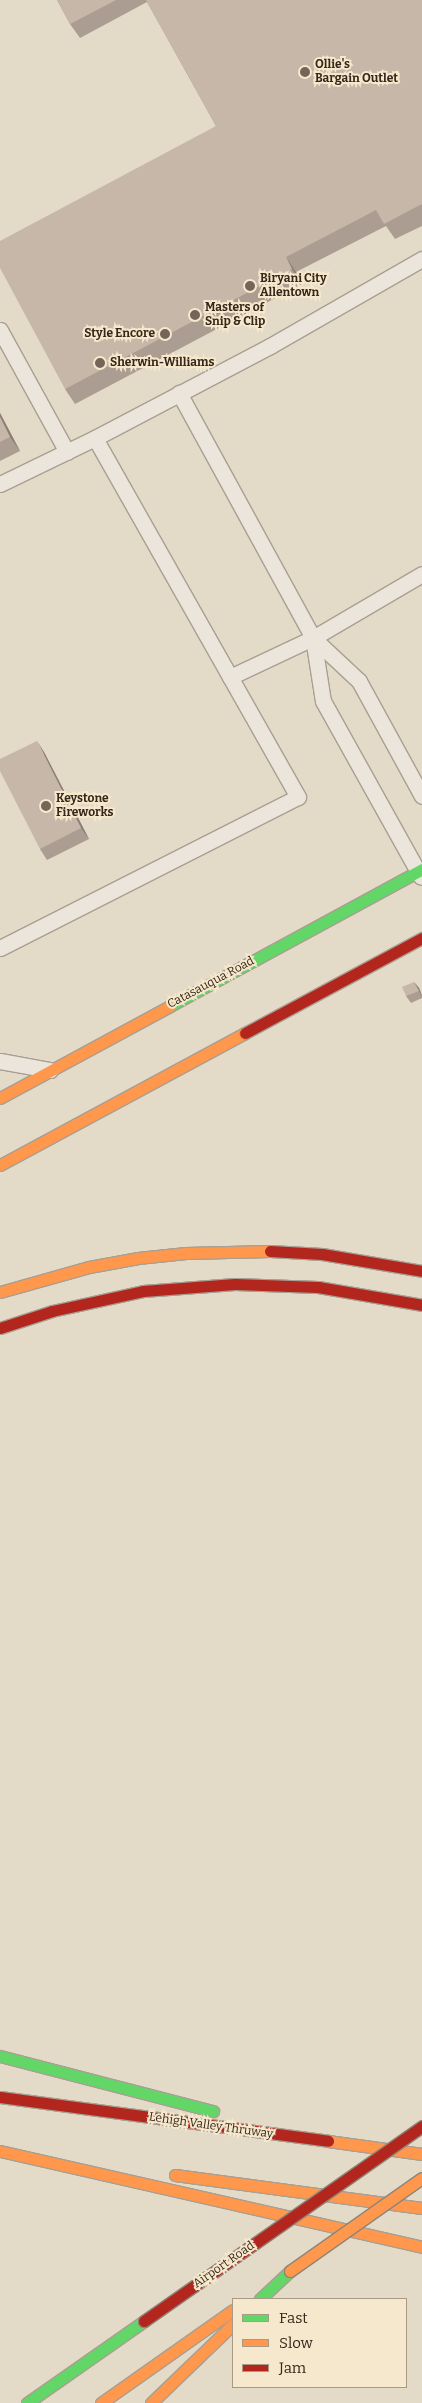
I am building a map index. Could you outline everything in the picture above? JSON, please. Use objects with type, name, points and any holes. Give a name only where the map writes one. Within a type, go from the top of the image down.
[{"type":"main road","name":"Catasauqua Road","points":[[0,1098],[420,873]]},
{"type":"main road","points":[[0,1165],[422,938]]},
{"type":"main road","points":[[0,1292],[89,1267],[138,1258],[186,1253],[271,1251],[322,1254],[422,1271]]},
{"type":"main road","points":[[0,1328],[52,1311],[143,1291],[235,1284],[318,1287],[422,1305]]},
{"type":"main road","points":[[0,2056],[335,2142]]},
{"type":"main road","name":"Lehigh Valley Thruway","points":[[0,2097],[422,2154]]},
{"type":"main road","name":"Airport Road","points":[[27,2403],[422,2126]]},
{"type":"main road","points":[[0,2151],[137,2170]]},
{"type":"main road","points":[[0,2151],[422,2247]]},
{"type":"main road","points":[[167,2174],[422,2208]]},
{"type":"main road","points":[[250,2298],[422,2178]]},
{"type":"main road","points":[[261,2298],[290,2271]]},
{"type":"main road","points":[[101,2403],[232,2311]]},
{"type":"main road","points":[[150,2403],[229,2328]]},
{"type":"lane","points":[[0,484],[95,438],[270,346],[422,259]]},
{"type":"lane","points":[[0,330],[66,452]]},
{"type":"lane","points":[[179,393],[312,638],[323,701],[420,873]]},
{"type":"lane","points":[[0,948],[298,797],[95,438]]},
{"type":"lane","points":[[230,677],[312,638],[422,574]]},
{"type":"lane","points":[[312,638],[359,681],[422,796]]},
{"type":"lane","points":[[0,1061],[51,1070]]},
{"type":"building","points":[[57,0],[116,0],[70,24]]},
{"type":"building","points":[[146,0],[422,0],[422,204],[384,224],[376,210],[286,257],[292,269],[65,389],[0,268],[0,241],[216,126]]},
{"type":"building","points":[[0,417],[10,437],[0,442]]},
{"type":"building","name":"Keystone Fireworks","points":[[37,741],[81,828],[40,849],[0,771],[0,759]]},
{"type":"building","points":[[414,982],[419,991],[406,996],[402,987]]},
{"type":"traffic: fast","points":[[170,1006],[422,869]]},
{"type":"traffic: fast","points":[[0,2056],[213,2111]]},
{"type":"traffic: fast","points":[[261,2298],[290,2271]]},
{"type":"traffic: fast","points":[[27,2403],[144,2321]]},
{"type":"traffic: slow","points":[[0,1098],[170,1006]]},
{"type":"traffic: slow","points":[[0,1165],[245,1033]]},
{"type":"traffic: slow","points":[[0,1292],[89,1267],[138,1258],[186,1253],[270,1251]]},
{"type":"traffic: slow","points":[[328,2141],[422,2154]]},
{"type":"traffic: slow","points":[[0,2151],[422,2247]]},
{"type":"traffic: slow","points":[[175,2175],[422,2208]]},
{"type":"traffic: slow","points":[[290,2271],[422,2178]]},
{"type":"traffic: slow","points":[[101,2403],[232,2311]]},
{"type":"traffic: slow","points":[[151,2403],[232,2325]]},
{"type":"traffic: jam","points":[[245,1033],[422,938]]},
{"type":"traffic: jam","points":[[270,1251],[322,1254],[422,1271]]},
{"type":"traffic: jam","points":[[0,1328],[52,1311],[143,1291],[235,1284],[318,1287],[422,1305]]},
{"type":"traffic: jam","points":[[0,2097],[328,2141]]},
{"type":"traffic: jam","points":[[144,2321],[422,2126]]},
{"type":"place","name":"Ollie's Bargain Outlet","points":[[305,72]]},
{"type":"place","name":"Biryani City Allentown","points":[[250,286]]},
{"type":"place","name":"Masters of Snip & Clip","points":[[195,315]]},
{"type":"place","name":"Style Encore","points":[[165,334]]},
{"type":"place","name":"Sherwin-Williams","points":[[100,363]]},
{"type":"place","name":"Keystone Fireworks","points":[[46,806]]}]
